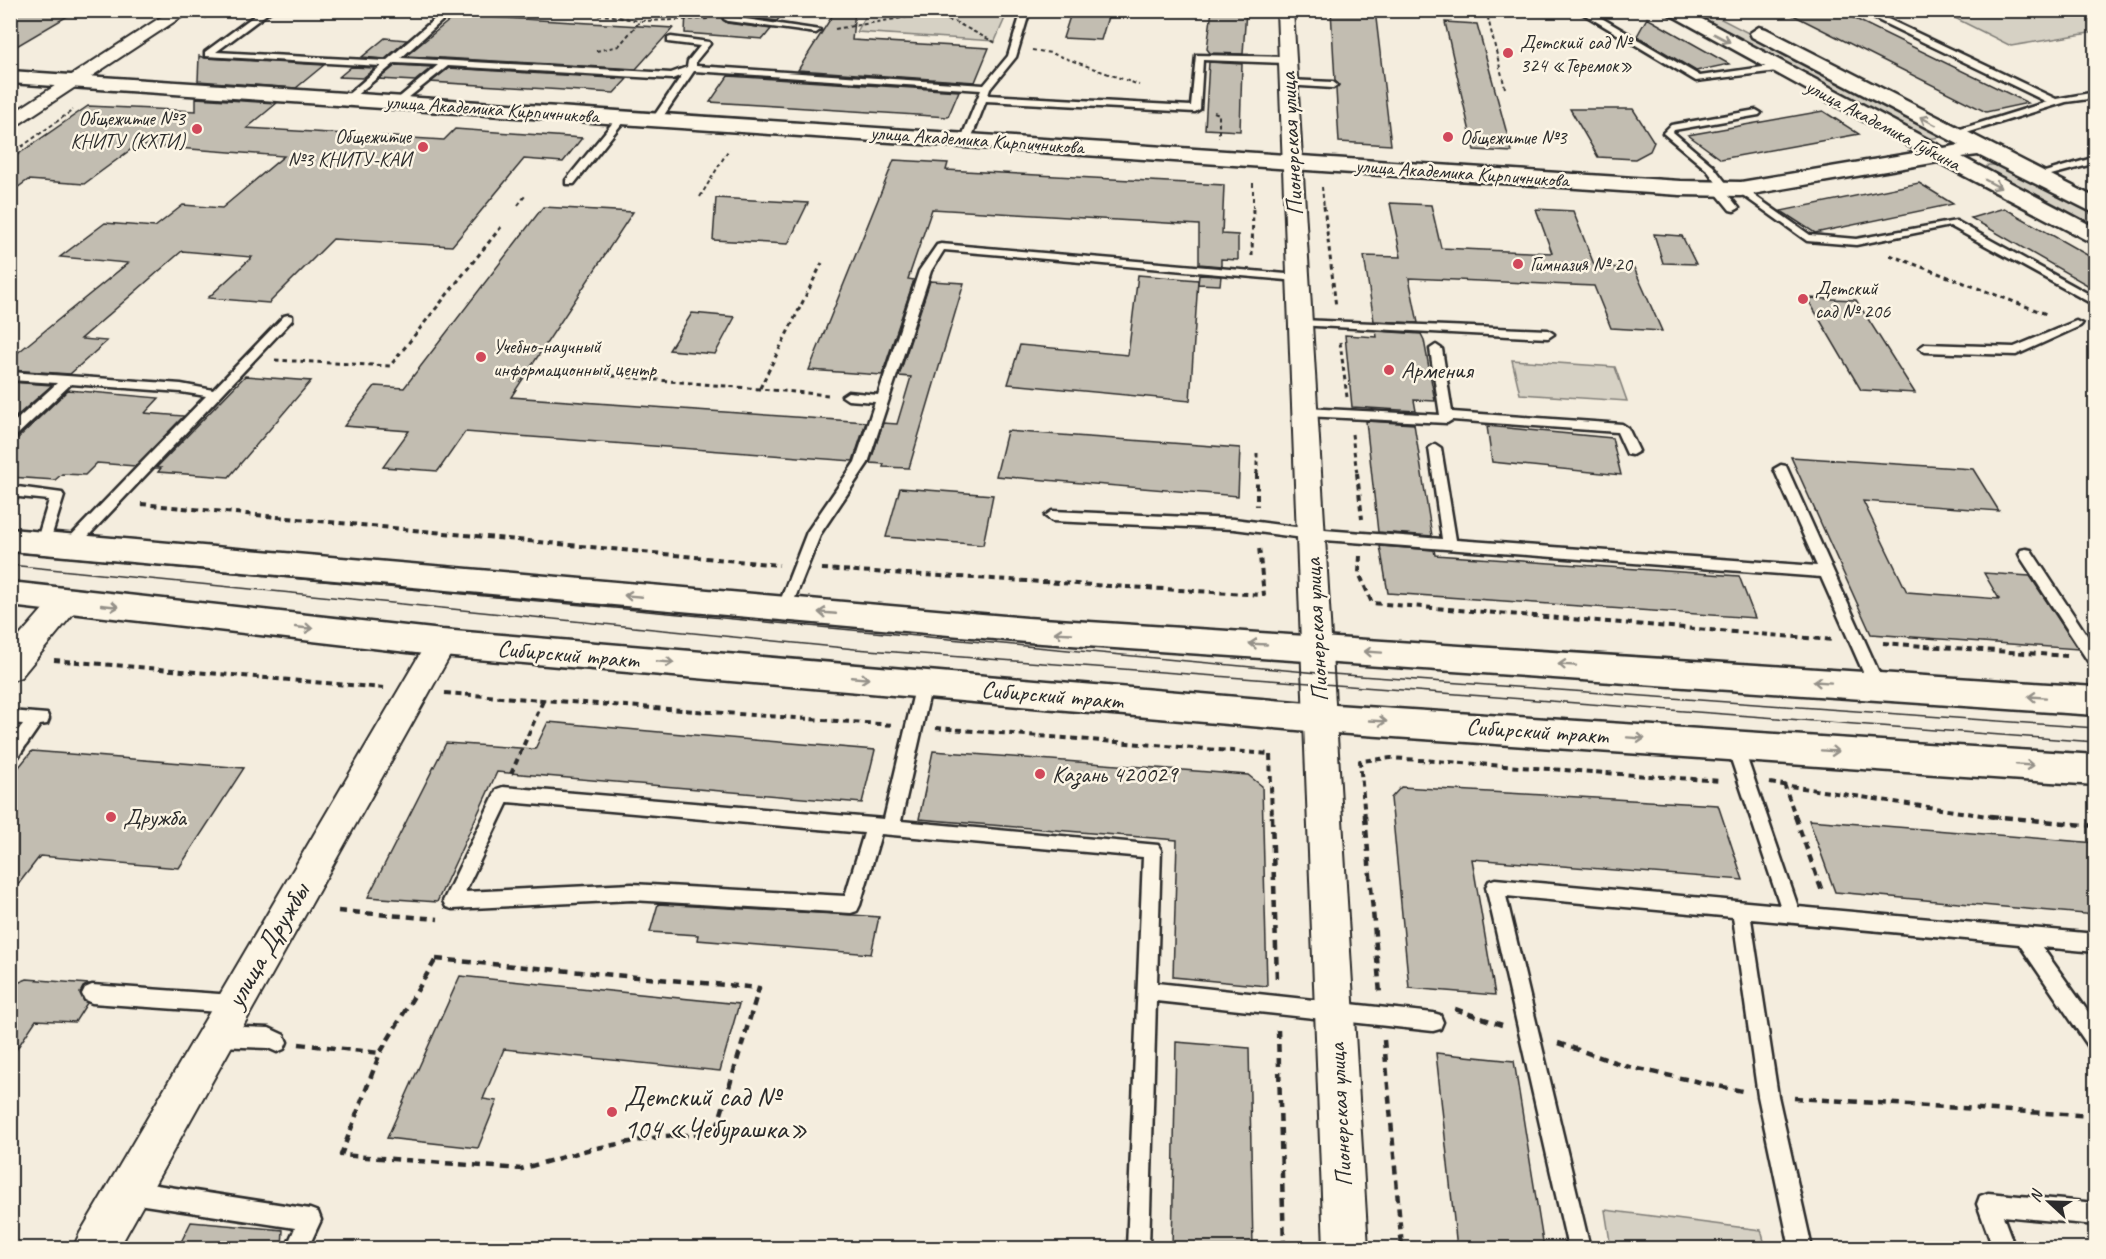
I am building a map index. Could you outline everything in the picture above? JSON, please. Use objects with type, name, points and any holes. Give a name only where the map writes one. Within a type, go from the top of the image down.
[{"type":"street","points":[[11,123],[184,10]]},
{"type":"street","name":"Пионерская улица","points":[[1285,10],[1346,1248]]},
{"type":"street","name":"улица Академика Губкина","points":[[1671,10],[2096,238]]},
{"type":"street","name":"улица Академика Губкина","points":[[1747,26],[2096,207]]},
{"type":"street","name":"улица Академика Кирпичникова","points":[[10,77],[1292,161],[1729,193],[1980,148]]},
{"type":"street","points":[[10,540],[1027,630],[2096,700]]},
{"type":"street","name":"Сибирский тракт","points":[[10,594],[442,643],[1320,718],[2096,770]]},
{"type":"street","points":[[16,663],[68,601]]},
{"type":"street","name":"улица Дружбы","points":[[95,1248],[442,643]]},
{"type":"lane","points":[[268,10],[207,54],[446,63],[672,76],[691,68],[1195,110],[1199,57],[1287,60]]},
{"type":"lane","points":[[438,10],[450,11]]},
{"type":"lane","points":[[728,10],[728,19],[816,30]]},
{"type":"lane","points":[[966,140],[985,93],[1012,57],[1026,10]]},
{"type":"lane","points":[[1861,10],[2055,102]]},
{"type":"lane","points":[[348,99],[450,11]]},
{"type":"lane","points":[[1586,11],[1699,80],[1777,68]]},
{"type":"lane","points":[[657,119],[691,68],[692,61],[706,44],[671,40]]},
{"type":"lane","points":[[398,103],[446,63]]},
{"type":"lane","points":[[1288,83],[1333,85]]},
{"type":"lane","points":[[1954,134],[2055,102],[2096,95]]},
{"type":"lane","points":[[1756,113],[1671,128],[1668,133],[1710,168],[1729,193],[1808,238],[1856,242],[1952,223],[2096,303]]},
{"type":"lane","points":[[570,182],[622,117]]},
{"type":"lane","points":[[2036,176],[2096,160]]},
{"type":"lane","points":[[784,609],[814,532],[861,463],[924,270],[941,247],[1298,278]]},
{"type":"lane","points":[[56,545],[113,501],[288,318]]},
{"type":"lane","points":[[1300,323],[1548,334]]},
{"type":"lane","points":[[1925,348],[2016,351],[2076,324]]},
{"type":"lane","points":[[1305,412],[1447,419],[1436,349]]},
{"type":"lane","points":[[10,376],[181,388],[216,394]]},
{"type":"lane","points":[[10,434],[68,380]]},
{"type":"lane","points":[[848,396],[882,399]]},
{"type":"lane","points":[[1446,416],[1622,428],[1632,451]]},
{"type":"lane","points":[[1435,447],[1450,545]]},
{"type":"lane","points":[[1781,469],[1877,686]]},
{"type":"lane","points":[[10,491],[57,496],[56,545]]},
{"type":"lane","points":[[1052,516],[1234,524],[1311,534],[1827,572]]},
{"type":"lane","points":[[2026,554],[2094,660]]},
{"type":"lane","points":[[924,684],[883,827],[851,905],[632,892],[452,901],[502,794],[883,827],[1152,850],[1138,1248]]},
{"type":"lane","points":[[10,717],[39,719],[12,752]]},
{"type":"lane","points":[[1734,744],[1792,915]]},
{"type":"lane","points":[[1579,1248],[1495,887],[2096,943]]},
{"type":"lane","points":[[1741,910],[1768,1096],[1801,1248]]},
{"type":"lane","points":[[2024,936],[2096,1040]]},
{"type":"lane","points":[[1148,991],[1433,1022]]},
{"type":"lane","points":[[92,994],[233,1004]]},
{"type":"lane","points":[[215,1036],[269,1038],[277,1042]]},
{"type":"lane","points":[[127,1191],[310,1220],[297,1248]]},
{"type":"lane","points":[[2004,1248],[1988,1204],[2096,1214]]},
{"type":"path","points":[[514,10],[612,16],[640,21]]},
{"type":"path","points":[[565,13],[568,10]]},
{"type":"path","points":[[612,16],[618,10]]},
{"type":"path","points":[[914,10],[934,15],[994,43],[1014,48]]},
{"type":"path","points":[[816,30],[934,15],[950,10]]},
{"type":"path","points":[[1486,10],[1505,88]]},
{"type":"path","points":[[10,155],[78,107]]},
{"type":"path","points":[[700,197],[729,149]]},
{"type":"path","points":[[1252,274],[1253,176]]},
{"type":"path","points":[[518,205],[525,196]]},
{"type":"path","points":[[249,359],[390,366],[501,227]]},
{"type":"path","points":[[1856,242],[2076,324]]},
{"type":"path","points":[[760,388],[822,263]]},
{"type":"path","points":[[544,370],[829,395]]},
{"type":"path","points":[[113,501],[799,567],[1264,595]]},
{"type":"path","points":[[1372,603],[1548,619],[2094,660]]},
{"type":"path","points":[[16,663],[913,726],[1270,754]]},
{"type":"path","points":[[502,794],[543,701]]},
{"type":"path","points":[[1784,784],[1832,918]]},
{"type":"path","points":[[338,911],[442,920],[452,901]]},
{"type":"path","points":[[436,959],[759,988],[716,1134],[664,1136],[591,1149],[520,1169],[341,1155],[380,1053],[436,959]]},
{"type":"path","points":[[1529,1033],[1629,1067],[1768,1096],[2096,1116]]},
{"type":"path","points":[[277,1042],[380,1053]]},
{"type":"shaded area","points":[[869,10],[1008,11],[995,41],[857,32]]},
{"type":"shaded area","points":[[1681,11],[1706,11],[1937,131],[1942,137],[1926,139]]},
{"type":"shaded area","points":[[1941,11],[2095,11],[2095,32],[2011,46]]},
{"type":"shaded area","points":[[1988,165],[1999,165],[2095,212],[2095,231],[1984,170]]},
{"type":"shaded area","points":[[1512,360],[1615,367],[1627,401],[1520,394]]},
{"type":"shaded area","points":[[1605,1210],[1761,1230],[1766,1248],[1611,1248]]},
{"type":"building","points":[[10,10],[78,10],[10,50]]},
{"type":"building","points":[[686,10],[722,10],[722,19],[727,23],[771,29],[763,39],[685,33]]},
{"type":"building","points":[[734,10],[785,10],[777,21],[734,15]]},
{"type":"building","points":[[836,10],[855,10],[852,40],[989,48],[975,82],[798,70]]},
{"type":"building","points":[[1072,10],[1110,10],[1101,40],[1063,38]]},
{"type":"building","points":[[1212,10],[1246,10],[1243,54],[1210,53],[1207,49]]},
{"type":"building","points":[[1331,10],[1375,10],[1391,145],[1339,142],[1336,89],[1339,85],[1335,81]]},
{"type":"building","points":[[1783,10],[1837,10],[2028,103],[1986,112]]},
{"type":"building","points":[[456,15],[673,28],[636,69],[406,56]]},
{"type":"building","points":[[1647,18],[1729,64],[1696,71],[1637,36]]},
{"type":"building","points":[[1445,22],[1477,24],[1512,152],[1474,150]]},
{"type":"building","points":[[385,38],[407,40],[385,59],[362,57]]},
{"type":"building","points":[[199,56],[324,65],[296,88],[198,81]]},
{"type":"building","points":[[1209,62],[1242,64],[1240,131],[1205,129]]},
{"type":"building","points":[[396,65],[432,67],[415,81],[379,79]]},
{"type":"building","points":[[351,67],[375,68],[363,78],[339,77]]},
{"type":"building","points":[[449,68],[627,79],[614,93],[431,82]]},
{"type":"building","points":[[728,76],[959,91],[948,117],[710,102]]},
{"type":"building","points":[[196,98],[277,103],[247,128],[444,140],[455,129],[582,138],[563,162],[524,159],[452,246],[333,239],[269,303],[208,298],[252,257],[182,251],[81,339],[107,341],[70,374],[10,370],[10,359],[128,263],[60,257],[105,223],[155,227],[183,205],[222,208],[284,156],[137,145],[84,184],[28,180],[10,193],[10,160],[88,106],[196,111]]},
{"type":"building","points":[[1570,109],[1633,109],[1654,142],[1650,151],[1635,159],[1598,157]]},
{"type":"building","points":[[1823,111],[1859,134],[1721,159],[1688,135]]},
{"type":"building","points":[[894,160],[948,163],[946,170],[1224,185],[1222,234],[1238,235],[1238,260],[1221,259],[1221,266],[1199,264],[1199,225],[932,209],[908,279],[914,280],[882,375],[809,370]]},
{"type":"building","points":[[1919,183],[1953,204],[1815,233],[1781,211]]},
{"type":"building","points":[[716,198],[808,203],[788,244],[713,240]]},
{"type":"building","points":[[1390,203],[1431,205],[1441,248],[1552,253],[1536,209],[1573,211],[1595,267],[1634,268],[1662,331],[1611,328],[1594,286],[1409,278],[1418,323],[1374,321],[1364,256],[1401,257]]},
{"type":"building","points":[[543,207],[633,212],[511,397],[866,422],[853,461],[465,432],[438,471],[383,467],[409,431],[344,426],[375,386],[404,388]]},
{"type":"building","points":[[2004,208],[2096,260],[2096,290],[1971,218]]},
{"type":"building","points":[[1654,234],[1682,236],[1696,264],[1663,263]]},
{"type":"building","points":[[1138,275],[1198,280],[1190,401],[1008,384],[1020,345],[1128,355]]},
{"type":"building","points":[[1199,275],[1221,276],[1220,285],[1198,284]]},
{"type":"building","points":[[930,281],[964,283],[909,468],[883,467],[884,464],[870,463],[883,423],[897,424],[911,377],[899,376]]},
{"type":"building","points":[[1807,298],[1856,300],[1915,393],[1861,390]]},
{"type":"building","points":[[692,313],[735,317],[715,354],[669,350]]},
{"type":"building","name":"Армения","points":[[1376,331],[1421,334],[1435,401],[1414,400],[1416,411],[1352,407],[1345,335],[1377,337]]},
{"type":"building","points":[[245,376],[311,381],[229,477],[158,472],[161,468],[156,468]]},
{"type":"building","points":[[10,382],[52,385],[10,422]]},
{"type":"building","points":[[68,390],[159,398],[145,413],[184,416],[135,466],[97,463],[85,475],[62,474],[55,480],[10,477],[10,440],[17,439]]},
{"type":"building","points":[[1366,421],[1414,424],[1432,536],[1378,532]]},
{"type":"building","name":"Армения","points":[[1487,426],[1612,438],[1621,475],[1492,462]]},
{"type":"building","points":[[1007,431],[1240,448],[1238,496],[996,476]]},
{"type":"building","points":[[1791,457],[1973,469],[1999,511],[1863,501],[1907,592],[1999,599],[1984,573],[2030,576],[2078,649],[1871,634]]},
{"type":"building","points":[[900,488],[993,495],[983,545],[886,537]]},
{"type":"building","points":[[1380,546],[1434,550],[1435,555],[1739,576],[1755,618],[1388,593]]},
{"type":"building","points":[[548,722],[875,750],[862,803],[497,772],[437,902],[368,897],[446,743],[535,749]]},
{"type":"building","name":"Дружба","points":[[32,751],[244,768],[179,868],[40,856],[10,895],[10,778]]},
{"type":"building","points":[[933,751],[1248,775],[1262,786],[1267,986],[1173,977],[1177,840],[919,819]]},
{"type":"building","points":[[1401,787],[1718,805],[1743,880],[1472,859],[1495,995],[1409,988],[1391,798]]},
{"type":"building","points":[[1809,820],[2096,843],[2096,915],[1835,892]]},
{"type":"building","points":[[658,904],[879,917],[871,954],[697,940],[698,935],[650,932]]},
{"type":"building","points":[[460,976],[739,1004],[720,1071],[504,1049],[483,1099],[497,1101],[478,1148],[387,1138]]},
{"type":"building","points":[[27,979],[89,984],[83,987],[80,993],[87,1003],[75,1022],[36,1020],[10,1059],[10,986]]},
{"type":"building","points":[[1176,1042],[1249,1048],[1253,1248],[1172,1248]]},
{"type":"building","points":[[1436,1053],[1514,1061],[1544,1248],[1457,1248]]},
{"type":"building","points":[[191,1222],[283,1230],[282,1248],[178,1248]]},
{"type":"tram line","points":[[10,552],[1318,673],[2096,728]]},
{"type":"tram line","points":[[10,565],[855,649],[2096,742]]},
{"type":"place","name":"Детский сад № 324 «Теремок»","points":[[1508,53]]},
{"type":"place","name":"Общежитие №3 КНИТУ (КХТИ)","points":[[197,129]]},
{"type":"place","name":"Общежитие №3","points":[[1448,137]]},
{"type":"place","name":"Общежитие №3 КНИТУ-КАИ","points":[[423,147]]},
{"type":"place","name":"Гимназия № 20","points":[[1518,264]]},
{"type":"place","name":"Детский сад № 206","points":[[1803,299]]},
{"type":"place","name":"Учебно-научный информационный центр","points":[[481,357]]},
{"type":"place","name":"Армения","points":[[1389,370]]},
{"type":"place","name":"Казань 420029","points":[[1040,774]]},
{"type":"place","name":"Дружба","points":[[111,817]]},
{"type":"place","name":"Детский сад № 104 «Чебурашка»","points":[[612,1112]]}]
